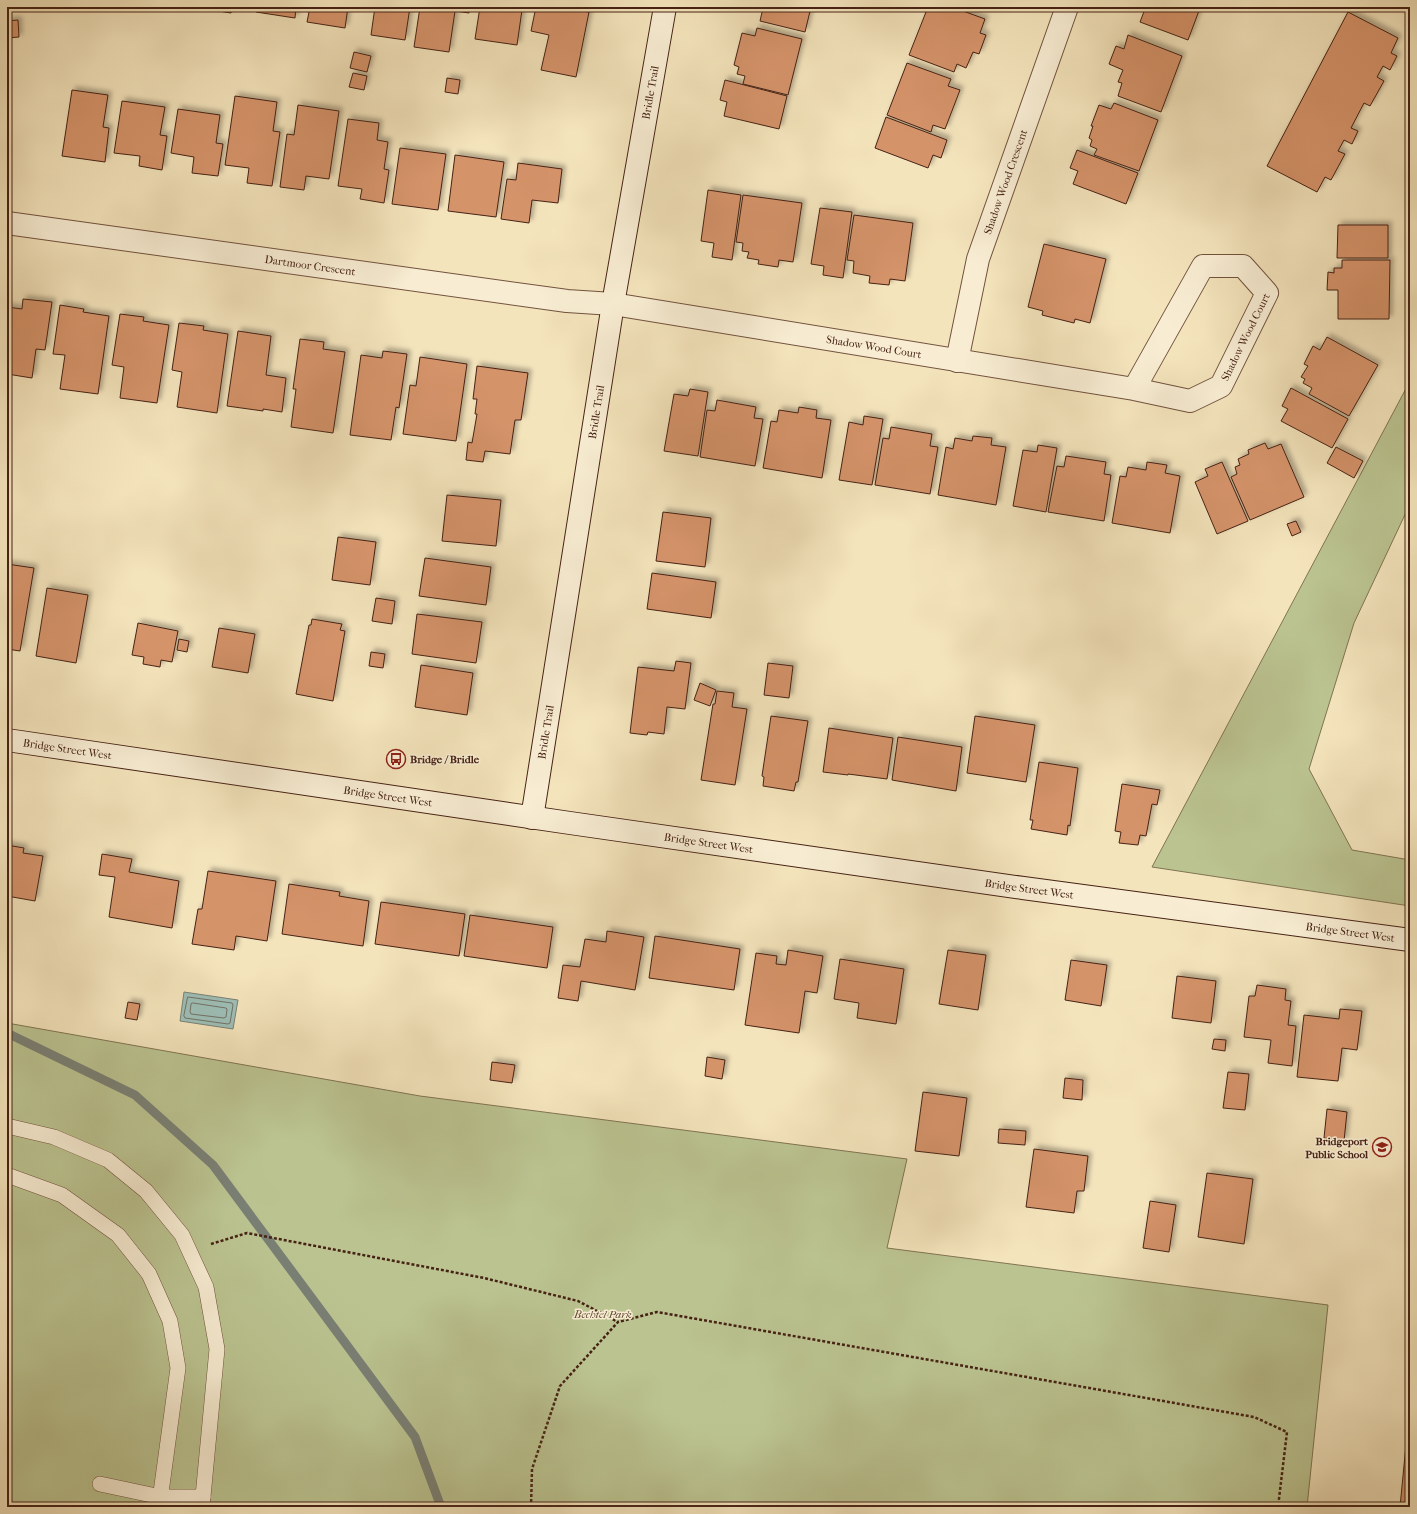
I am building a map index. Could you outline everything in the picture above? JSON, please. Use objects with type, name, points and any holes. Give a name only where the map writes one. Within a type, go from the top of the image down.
[{"type":"street","name":"Bridle Trail","points":[[532,818],[613,304],[665,7]]},
{"type":"street","name":"Shadow Wood Crescent","points":[[957,361],[978,259],[1067,7]]},
{"type":"street","name":"Dartmoor Crescent","points":[[7,223],[567,301],[613,304]]},
{"type":"street","name":"Shadow Wood Court","points":[[613,304],[1134,389],[1190,401],[1221,386],[1266,293],[1243,266],[1203,266],[1134,389]]},
{"type":"street","name":"Bridge Street West","points":[[7,740],[532,818],[1031,889],[1410,940]]},
{"type":"lane","points":[[7,1126],[54,1137],[108,1160],[146,1191],[182,1235],[206,1287],[217,1349],[202,1502],[160,1502],[100,1484]]},
{"type":"lane","points":[[7,1175],[62,1195],[118,1235],[149,1274],[170,1321],[178,1368],[160,1502]]},
{"type":"path","points":[[190,1251],[248,1233],[484,1278],[578,1301],[618,1322]]},
{"type":"path","points":[[530,1507],[532,1469],[560,1386],[618,1322],[658,1312],[1254,1418],[1287,1432],[1278,1507]]},
{"type":"green space","points":[[1410,381],[1410,504],[1354,623],[1309,769],[1352,850],[1410,860],[1410,906],[1152,867]]},
{"type":"green space","name":"Bechtel Park","points":[[7,1023],[420,1096],[907,1159],[887,1248],[1328,1305],[1307,1507],[7,1507]]},
{"type":"water","points":[[184,992],[238,1000],[233,1029],[180,1021]]},
{"type":"building","points":[[193,7],[232,7],[231,13]]},
{"type":"building","points":[[256,7],[296,7],[295,18],[256,12]]},
{"type":"building","points":[[310,7],[348,7],[345,28],[307,22]]},
{"type":"building","points":[[375,7],[410,7],[405,40],[371,35]]},
{"type":"building","points":[[420,7],[470,7],[469,13],[455,11],[449,52],[414,47]]},
{"type":"building","points":[[480,7],[525,7],[524,11],[522,10],[517,45],[475,39]]},
{"type":"building","points":[[536,7],[576,7],[575,10],[589,12],[576,77],[541,70],[549,35],[531,31]]},
{"type":"building","points":[[759,7],[811,7],[805,32],[760,21],[763,8]]},
{"type":"building","points":[[928,7],[952,7],[985,19],[980,33],[986,35],[979,54],[973,52],[966,68],[957,64],[954,72],[909,55]]},
{"type":"building","points":[[1139,7],[1200,8],[1188,40],[1140,22],[1145,9]]},
{"type":"building","points":[[1348,12],[1398,38],[1391,53],[1397,56],[1390,70],[1383,66],[1377,77],[1384,81],[1370,106],[1364,103],[1351,128],[1358,131],[1352,144],[1344,140],[1338,151],[1345,154],[1331,180],[1325,177],[1317,192],[1267,166]]},
{"type":"building","points":[[18,20],[19,37],[7,38],[7,21]]},
{"type":"building","points":[[757,28],[802,39],[788,95],[743,84],[745,76],[737,74],[739,67],[734,65],[742,33],[755,36]]},
{"type":"building","points":[[1128,35],[1182,56],[1161,112],[1118,96],[1122,83],[1118,82],[1123,70],[1109,64],[1116,46],[1124,49]]},
{"type":"building","points":[[354,52],[371,56],[367,72],[350,68]]},
{"type":"building","points":[[907,63],[951,79],[948,86],[960,90],[945,129],[933,125],[931,132],[887,115]]},
{"type":"building","points":[[353,73],[367,76],[364,90],[349,87]]},
{"type":"building","points":[[447,78],[460,80],[458,94],[445,92]]},
{"type":"building","points":[[725,80],[787,96],[779,129],[724,116],[727,102],[720,100]]},
{"type":"building","points":[[72,90],[108,95],[103,127],[109,128],[105,162],[62,156]]},
{"type":"building","points":[[235,96],[277,102],[273,131],[280,132],[272,186],[247,183],[249,168],[225,165]]},
{"type":"building","points":[[122,101],[165,107],[160,135],[167,136],[162,170],[139,166],[140,156],[114,153]]},
{"type":"building","points":[[1114,103],[1158,120],[1139,171],[1094,155],[1097,149],[1090,146],[1092,140],[1089,138],[1093,126],[1091,126],[1099,105],[1111,109]]},
{"type":"building","points":[[298,105],[339,111],[329,179],[306,176],[304,190],[280,187],[287,134],[294,135]]},
{"type":"building","points":[[178,109],[220,115],[216,143],[223,144],[218,176],[192,173],[194,157],[171,153]]},
{"type":"building","points":[[886,117],[947,140],[941,158],[933,155],[928,168],[875,148]]},
{"type":"building","points":[[348,119],[379,123],[377,140],[388,142],[384,169],[389,170],[384,203],[360,199],[362,189],[338,186]]},
{"type":"building","points":[[400,148],[446,154],[438,210],[392,204]]},
{"type":"building","points":[[1077,150],[1138,173],[1126,204],[1073,184],[1078,171],[1070,168]]},
{"type":"building","points":[[455,155],[504,162],[496,217],[448,211]]},
{"type":"building","points":[[518,163],[562,169],[558,203],[532,200],[529,223],[501,219],[507,179],[516,180]]},
{"type":"building","points":[[708,190],[741,195],[732,260],[712,257],[714,243],[701,241]]},
{"type":"building","points":[[743,195],[802,203],[793,262],[779,260],[778,267],[758,264],[759,260],[747,258],[749,252],[742,251],[743,243],[736,242]]},
{"type":"building","points":[[820,208],[852,212],[843,278],[823,275],[824,266],[811,264]]},
{"type":"building","points":[[854,215],[913,223],[905,281],[890,279],[889,285],[869,283],[870,276],[853,273],[854,261],[847,260]]},
{"type":"building","points":[[1338,225],[1388,225],[1388,258],[1337,258]]},
{"type":"building","points":[[1044,244],[1106,259],[1090,323],[1075,319],[1074,323],[1042,315],[1043,311],[1028,307]]},
{"type":"building","points":[[1342,260],[1390,260],[1389,319],[1338,319],[1338,290],[1327,290],[1328,272],[1334,273],[1334,268],[1342,268]]},
{"type":"building","points":[[23,299],[52,302],[45,350],[36,349],[32,378],[7,374],[7,307],[22,309]]},
{"type":"building","points":[[60,305],[84,309],[83,312],[109,316],[98,394],[60,389],[65,355],[53,354]]},
{"type":"building","points":[[120,314],[144,317],[143,321],[169,325],[157,403],[120,398],[124,367],[112,365]]},
{"type":"building","points":[[179,323],[204,326],[203,330],[228,334],[217,413],[177,407],[182,372],[172,370]]},
{"type":"building","points":[[238,331],[271,336],[266,375],[286,378],[282,412],[227,406]]},
{"type":"building","points":[[1327,337],[1378,365],[1349,416],[1309,394],[1312,388],[1303,383],[1305,379],[1301,377],[1308,366],[1304,364],[1313,346],[1320,350]]},
{"type":"building","points":[[300,339],[324,342],[323,349],[345,352],[333,433],[291,427],[296,389],[293,389]]},
{"type":"building","points":[[383,351],[407,354],[399,408],[396,407],[391,440],[350,435],[361,355],[382,358]]},
{"type":"building","points":[[420,357],[467,364],[456,441],[403,434],[410,385],[416,386]]},
{"type":"building","points":[[477,366],[528,373],[521,420],[515,420],[510,454],[485,451],[483,462],[466,460],[468,442],[472,443],[477,414],[475,414],[477,399],[473,399]]},
{"type":"building","points":[[1291,388],[1348,419],[1332,448],[1281,421],[1288,409],[1282,406]]},
{"type":"building","points":[[690,389],[708,392],[698,456],[664,451],[674,394],[688,396]]},
{"type":"building","points":[[717,400],[756,407],[754,418],[763,419],[755,466],[700,457],[707,410],[715,411]]},
{"type":"building","points":[[799,407],[817,410],[816,418],[831,420],[822,478],[763,468],[771,421],[777,422],[779,410],[798,413]]},
{"type":"building","points":[[864,416],[883,419],[872,485],[839,480],[849,422],[863,425]]},
{"type":"building","points":[[891,427],[932,434],[930,446],[938,447],[930,494],[875,485],[883,438],[889,439]]},
{"type":"building","points":[[973,436],[992,438],[991,445],[1006,447],[996,505],[938,495],[946,447],[953,449],[955,438],[972,441]]},
{"type":"building","points":[[1265,443],[1268,449],[1281,444],[1304,497],[1250,520],[1231,477],[1237,474],[1235,467],[1240,465],[1238,459],[1249,454],[1248,450]]},
{"type":"building","points":[[1038,445],[1057,448],[1046,512],[1013,506],[1023,450],[1037,452]]},
{"type":"building","points":[[1336,447],[1363,461],[1354,478],[1327,463]]},
{"type":"building","points":[[1066,456],[1106,462],[1104,474],[1111,475],[1104,521],[1048,512],[1057,466],[1064,467]]},
{"type":"building","points":[[1147,462],[1167,465],[1165,473],[1180,476],[1170,533],[1112,523],[1120,476],[1126,477],[1128,467],[1146,470]]},
{"type":"building","points":[[1222,462],[1248,521],[1217,534],[1195,482],[1208,476],[1205,469]]},
{"type":"building","points":[[447,495],[501,500],[496,546],[442,541]]},
{"type":"building","points":[[663,512],[711,518],[705,567],[656,561]]},
{"type":"building","points":[[1296,521],[1301,532],[1292,536],[1287,524]]},
{"type":"building","points":[[338,537],[376,542],[370,585],[332,580]]},
{"type":"building","points":[[425,558],[491,567],[486,605],[419,596]]},
{"type":"building","points":[[7,564],[34,568],[20,651],[7,649]]},
{"type":"building","points":[[652,573],[716,582],[711,618],[647,609]]},
{"type":"building","points":[[47,588],[88,595],[76,663],[36,656]]},
{"type":"building","points":[[376,598],[395,601],[392,624],[372,621]]},
{"type":"building","points":[[417,614],[482,622],[476,663],[412,654]]},
{"type":"building","points":[[312,619],[342,624],[340,630],[345,631],[333,701],[296,694],[309,625],[311,625]]},
{"type":"building","points":[[138,623],[178,631],[172,662],[161,660],[160,667],[143,664],[144,657],[132,655]]},
{"type":"building","points":[[219,628],[255,634],[248,673],[212,667]]},
{"type":"building","points":[[179,639],[189,641],[187,652],[177,650]]},
{"type":"building","points":[[371,652],[385,654],[383,668],[369,666]]},
{"type":"building","points":[[676,661],[691,663],[685,709],[667,707],[664,734],[648,732],[647,735],[630,733],[638,667],[674,671]]},
{"type":"building","points":[[768,663],[793,666],[789,698],[764,695]]},
{"type":"building","points":[[421,665],[473,673],[467,715],[415,707]]},
{"type":"building","points":[[700,683],[716,690],[710,706],[694,700]]},
{"type":"building","points":[[717,691],[734,693],[732,707],[747,709],[735,785],[701,780],[713,704],[715,704]]},
{"type":"building","points":[[771,716],[808,721],[798,782],[796,782],[794,791],[763,786],[764,777],[762,776]]},
{"type":"building","points":[[975,716],[1035,725],[1026,782],[967,773]]},
{"type":"building","points":[[829,728],[893,738],[887,779],[823,772]]},
{"type":"building","points":[[898,737],[962,747],[956,791],[892,780]]},
{"type":"building","points":[[1039,762],[1078,768],[1070,826],[1068,825],[1067,835],[1031,829],[1033,820],[1030,820]]},
{"type":"building","points":[[1122,784],[1160,790],[1157,805],[1152,804],[1146,836],[1140,835],[1138,845],[1119,843],[1121,832],[1115,831]]},
{"type":"building","points":[[7,845],[24,848],[23,853],[43,856],[35,901],[7,896]]},
{"type":"building","points":[[102,854],[132,859],[129,872],[179,881],[172,928],[109,917],[115,877],[99,875]]},
{"type":"building","points":[[208,871],[276,881],[267,941],[236,936],[234,950],[192,944],[198,909],[202,909]]},
{"type":"building","points":[[289,884],[340,892],[339,896],[369,901],[363,946],[282,934]]},
{"type":"building","points":[[381,902],[465,914],[459,956],[375,944]]},
{"type":"building","points":[[470,915],[553,927],[547,968],[464,956]]},
{"type":"building","points":[[607,931],[644,937],[635,990],[581,981],[578,1001],[558,998],[563,965],[580,967],[585,939],[606,942]]},
{"type":"building","points":[[655,936],[740,949],[734,990],[649,978]]},
{"type":"building","points":[[788,950],[823,956],[817,993],[805,991],[799,1033],[745,1025],[756,953],[777,956],[776,964],[786,965]]},
{"type":"building","points":[[948,950],[986,955],[978,1010],[939,1004]]},
{"type":"building","points":[[840,959],[904,969],[896,1024],[857,1018],[859,1003],[834,999]]},
{"type":"building","points":[[1071,960],[1107,965],[1101,1006],[1065,1000]]},
{"type":"building","points":[[1177,976],[1216,981],[1211,1023],[1172,1018]]},
{"type":"building","points":[[1257,985],[1286,989],[1285,1000],[1291,1001],[1288,1025],[1296,1026],[1292,1066],[1268,1063],[1271,1040],[1244,1037],[1249,996],[1255,996]]},
{"type":"building","points":[[128,1002],[140,1004],[137,1020],[125,1018]]},
{"type":"building","points":[[1340,1009],[1362,1011],[1357,1050],[1342,1048],[1338,1081],[1297,1077],[1304,1015],[1339,1019]]},
{"type":"building","points":[[1214,1039],[1226,1040],[1225,1051],[1212,1049]]},
{"type":"building","points":[[707,1057],[725,1060],[722,1079],[705,1076]]},
{"type":"building","points":[[492,1062],[515,1065],[512,1083],[490,1080]]},
{"type":"building","points":[[1228,1072],[1249,1074],[1245,1110],[1223,1108]]},
{"type":"building","points":[[1065,1078],[1083,1080],[1082,1100],[1063,1098]]},
{"type":"building","points":[[923,1092],[967,1098],[959,1156],[915,1151]]},
{"type":"building","points":[[1327,1109],[1347,1112],[1344,1141],[1324,1138]]},
{"type":"building","points":[[999,1129],[1026,1131],[1025,1145],[998,1143]]},
{"type":"building","points":[[1034,1149],[1088,1156],[1084,1191],[1077,1191],[1074,1213],[1026,1207]]},
{"type":"building","points":[[1207,1173],[1253,1179],[1244,1244],[1198,1237]]},
{"type":"building","points":[[1150,1201],[1176,1205],[1169,1252],[1143,1248]]},
{"type":"building","points":[[1408,1424],[1410,1424],[1410,1507],[1400,1507]]},
{"type":"waterway","points":[[7,1033],[135,1095],[213,1165],[415,1437],[441,1507]]},
{"type":"place","name":"Bridge / Bridle","points":[[396,759]]},
{"type":"place","name":"Bridgeport Public School","points":[[1382,1147]]}]
